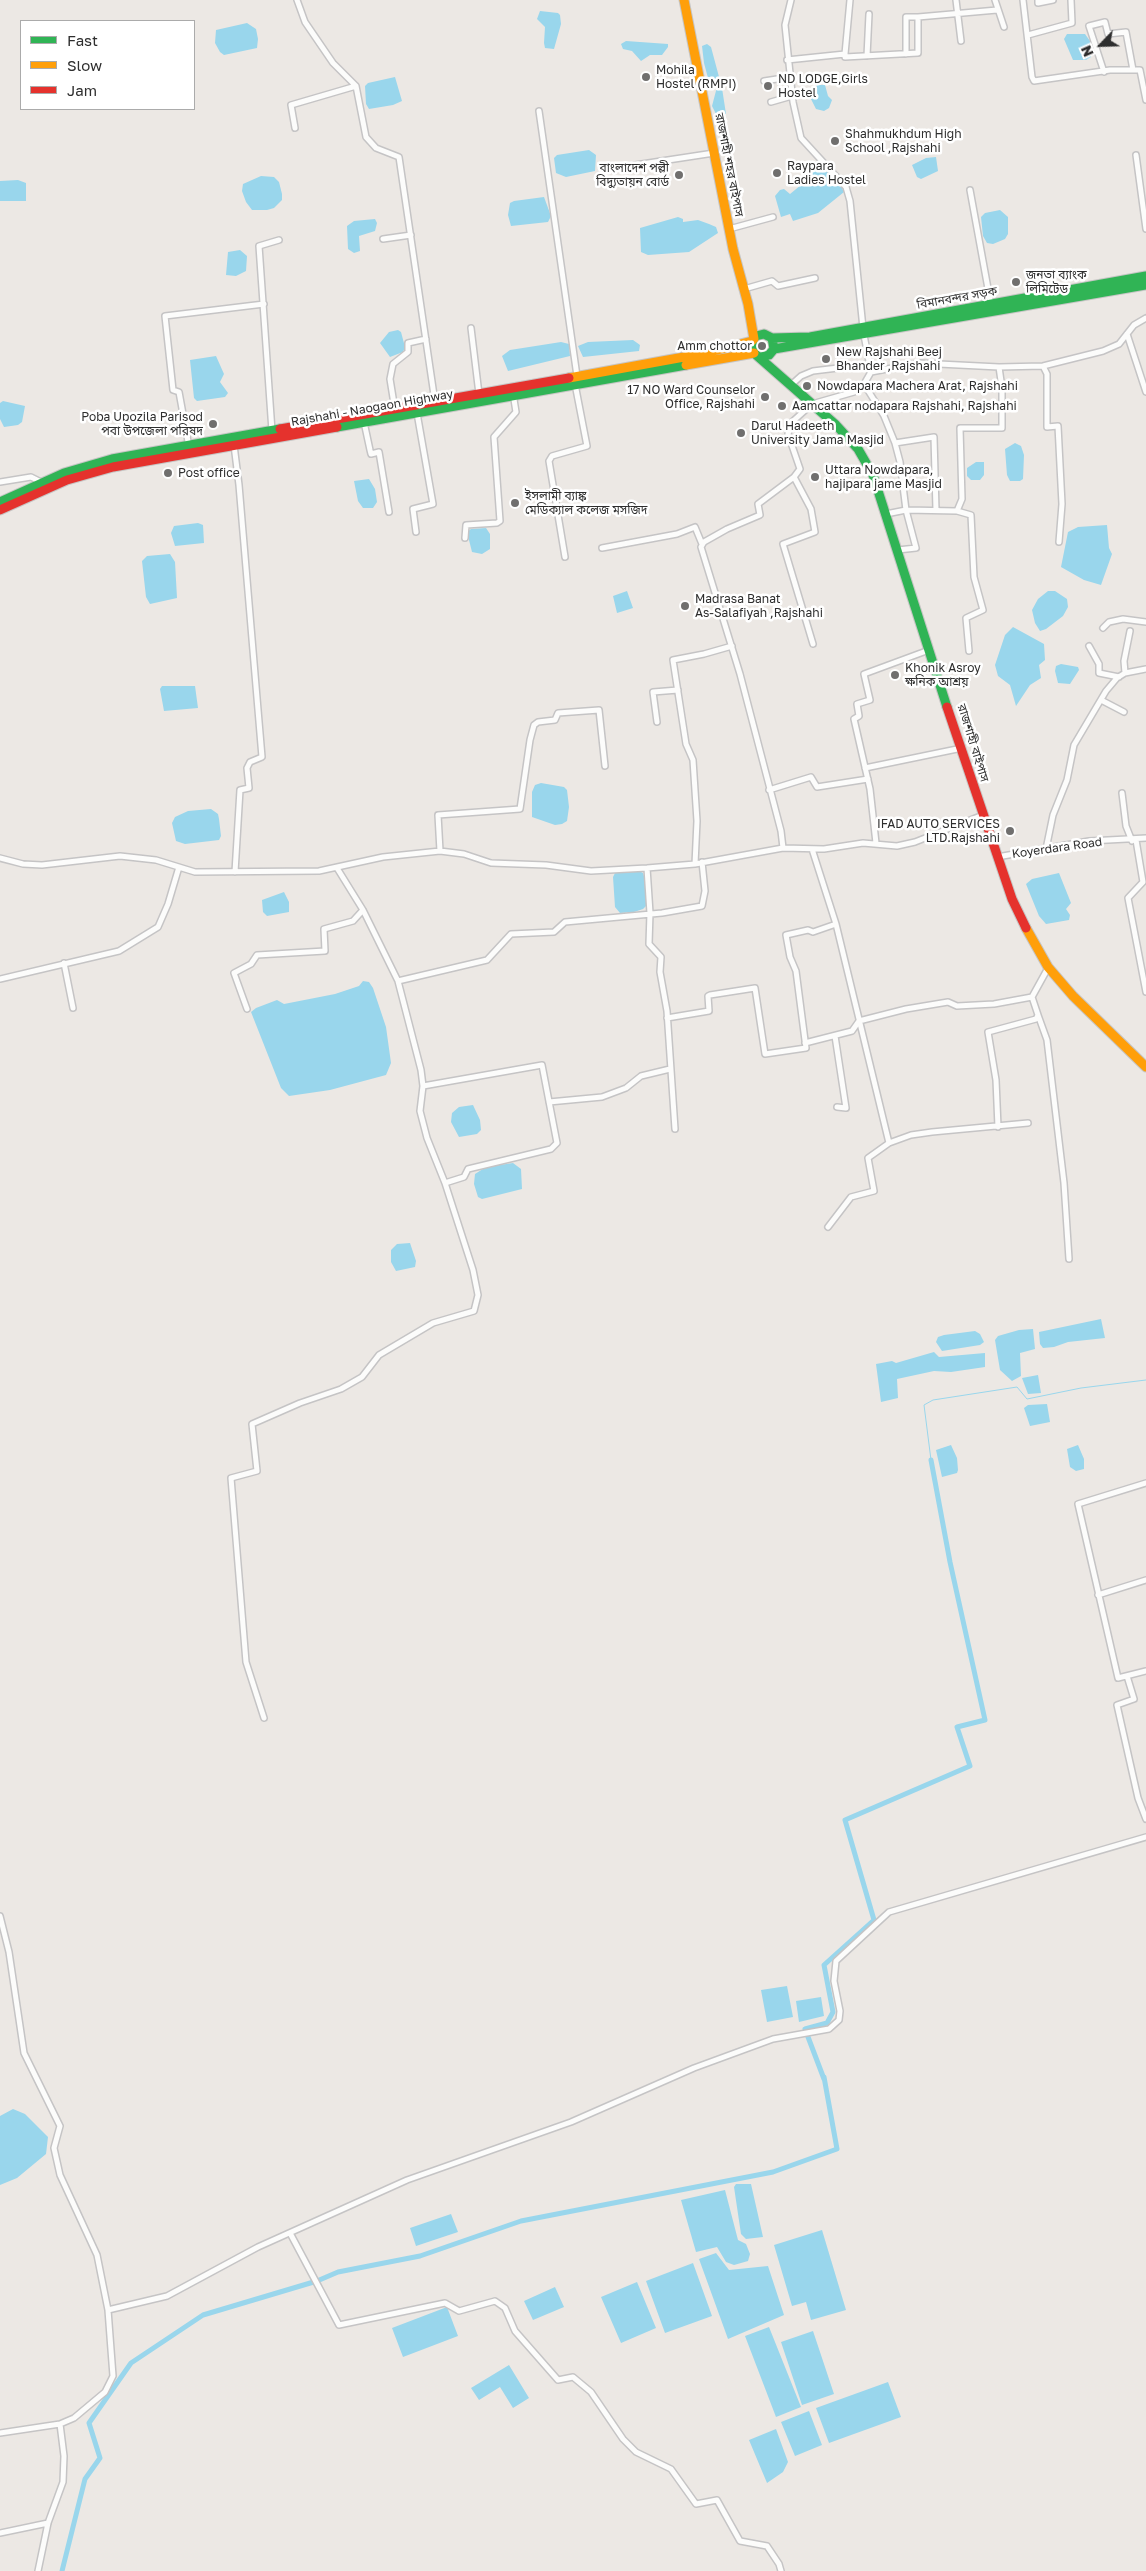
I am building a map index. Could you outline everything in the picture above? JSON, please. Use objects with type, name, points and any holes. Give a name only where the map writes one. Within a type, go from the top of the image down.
[{"type":"main road","name":"রাজশাহী শহর বাইপাস","points":[[684,0],[729,229],[748,304]]},
{"type":"main road","name":"বিমানবন্দর সড়ক","points":[[758,355],[991,305],[1146,276]]},
{"type":"main road","name":"বিমানবন্দর সড়ক","points":[[753,340],[760,335],[770,337],[810,337],[864,331],[1146,285]]},
{"type":"main road","points":[[748,304],[757,323],[770,337],[778,368],[791,386]]},
{"type":"main road","points":[[748,304],[753,340],[758,355],[791,386]]},
{"type":"main road","name":"Rajshahi - Naogaon Highway","points":[[0,502],[64,473],[112,459],[189,449],[234,446],[418,413],[706,352],[753,340]]},
{"type":"main road","name":"Rajshahi - Naogaon Highway","points":[[576,380],[758,355]]},
{"type":"main road","name":"রাজশাহী বাইপাস","points":[[791,386],[858,448],[873,475],[997,857],[1029,935],[1048,968],[1073,996],[1146,1067]]},
{"type":"main road","name":"Rajshahi - Naogaon Highway","points":[[0,510],[67,480],[113,466],[272,431],[479,394],[512,392]]},
{"type":"street","points":[[297,0],[311,30],[334,63],[356,86],[366,137],[376,148],[399,157],[412,235],[435,402]]},
{"type":"street","points":[[702,544],[727,529],[760,515],[758,504],[794,477],[800,469],[788,434],[792,422],[812,404],[854,392],[864,384],[871,372],[864,331],[850,201],[846,187],[801,138],[787,60],[785,25],[791,0]]},
{"type":"street","points":[[845,54],[850,0]]},
{"type":"street","points":[[956,0],[961,41]]},
{"type":"street","points":[[995,0],[1004,27]]},
{"type":"street","points":[[1023,0],[1034,81],[1104,72],[1141,71],[1146,100]]},
{"type":"street","points":[[1038,0],[1038,3],[1053,0]]},
{"type":"street","points":[[1028,35],[1072,23],[1071,0]]},
{"type":"street","points":[[906,54],[906,17],[957,15],[997,10]]},
{"type":"street","points":[[867,56],[868,14]]},
{"type":"street","points":[[787,60],[845,54],[846,57],[918,53],[918,17]]},
{"type":"street","points":[[1104,72],[1089,26],[1105,22],[1108,34],[1126,32],[1133,70]]},
{"type":"street","points":[[764,81],[790,77]]},
{"type":"street","points":[[295,128],[291,105],[356,86]]},
{"type":"street","points":[[771,102],[792,96]]},
{"type":"street","points":[[539,111],[557,226],[576,380],[587,446],[552,456],[549,461],[565,557]]},
{"type":"street","points":[[622,166],[714,153]]},
{"type":"street","points":[[1136,155],[1146,229]]},
{"type":"street","points":[[970,190],[991,305]]},
{"type":"street","points":[[729,229],[773,218]]},
{"type":"street","points":[[383,239],[412,235]]},
{"type":"street","points":[[272,431],[259,246],[280,240]]},
{"type":"street","points":[[744,289],[772,280],[778,286],[816,278]]},
{"type":"street","points":[[189,449],[180,392],[173,390],[165,316],[264,304]]},
{"type":"street","points":[[871,372],[919,363],[999,367],[1043,366],[1103,351],[1119,344],[1134,325],[1146,318]]},
{"type":"street","points":[[471,328],[479,394]]},
{"type":"street","points":[[1127,334],[1146,392]]},
{"type":"street","points":[[395,410],[390,379],[393,364],[408,352],[408,343],[426,339]]},
{"type":"street","points":[[791,386],[813,371],[871,364]]},
{"type":"street","points":[[1043,366],[1047,374],[1047,427],[1058,426],[1062,504],[1058,542]]},
{"type":"street","points":[[957,511],[962,499],[960,428],[1002,428],[999,367]]},
{"type":"street","points":[[864,384],[884,416],[895,443],[906,510],[916,548],[898,550]]},
{"type":"street","points":[[465,538],[466,525],[497,523],[500,521],[494,437],[516,412],[512,392]]},
{"type":"street","points":[[416,532],[413,510],[433,504],[418,413]]},
{"type":"street","points":[[364,422],[371,454],[379,452],[389,512]]},
{"type":"street","points":[[895,443],[934,437],[936,510]]},
{"type":"street","points":[[234,446],[262,757],[250,762],[247,768],[249,788],[240,790],[235,872]]},
{"type":"street","points":[[0,482],[31,477],[42,482]]},
{"type":"street","points":[[794,477],[811,509],[815,532],[783,544],[813,644]]},
{"type":"street","points":[[886,514],[906,510],[936,510],[957,511],[971,515],[974,577],[982,610],[966,618],[969,651]]},
{"type":"street","points":[[602,548],[677,534],[696,527],[732,646],[781,830],[783,848]]},
{"type":"street","points":[[1103,628],[1109,622],[1123,619],[1146,622]]},
{"type":"street","points":[[1124,673],[1124,661],[1130,631]]},
{"type":"street","points":[[695,864],[693,760],[686,744],[673,660],[732,646]]},
{"type":"street","points":[[1089,646],[1099,664],[1099,673],[1119,677]]},
{"type":"street","points":[[876,843],[868,779],[854,720],[859,716],[857,704],[870,700],[864,674],[930,650]]},
{"type":"street","points":[[1046,849],[1053,814],[1067,780],[1072,750],[1102,700],[1119,677],[1124,673],[1146,669]]},
{"type":"street","points":[[657,722],[653,692],[678,690]]},
{"type":"street","points":[[1102,700],[1124,712]]},
{"type":"street","points":[[440,851],[438,815],[520,810],[530,740],[534,725],[538,722],[555,720],[558,713],[599,710],[605,766]]},
{"type":"street","points":[[865,768],[962,748]]},
{"type":"street","points":[[769,790],[811,777],[817,787],[868,779]]},
{"type":"street","points":[[1122,793],[1126,826],[1134,840],[1143,882],[1128,898],[1146,992]]},
{"type":"street","points":[[0,858],[24,864],[42,865],[120,856],[136,856],[195,872],[319,871],[383,857],[440,851],[464,854],[491,863],[546,865],[591,870],[647,868],[695,864],[783,848],[812,849],[876,843],[898,846],[916,842],[983,815]]},
{"type":"street","name":"Koyerdara Road","points":[[997,857],[1089,841],[1146,838]]},
{"type":"street","points":[[812,849],[836,924],[890,1143]]},
{"type":"street","points":[[398,981],[487,960],[511,934],[554,932],[565,922],[662,913],[702,906],[705,891],[702,862]]},
{"type":"street","points":[[0,979],[119,951],[158,927],[168,904],[179,867]]},
{"type":"street","points":[[264,1718],[246,1662],[232,1478],[257,1472],[252,1424],[300,1403],[341,1389],[362,1377],[379,1355],[432,1322],[474,1311],[478,1294],[473,1270],[445,1183],[424,1129],[420,1111],[423,1086],[408,1014],[398,981],[363,910],[337,868]]},
{"type":"street","points":[[647,868],[650,913],[649,944],[661,957],[660,972],[666,1018],[675,1129]]},
{"type":"street","points":[[247,1009],[234,973],[251,964],[257,955],[325,951],[324,929],[353,920],[363,910]]},
{"type":"street","points":[[666,1018],[709,1011],[708,996],[710,995],[755,988],[765,1054],[806,1048],[796,971],[790,957],[786,935],[808,930],[812,932],[836,924]]},
{"type":"street","points":[[64,963],[73,1008]]},
{"type":"street","points":[[1048,968],[1032,997],[1046,1040],[1064,1183],[1069,1259]]},
{"type":"street","points":[[805,1044],[852,1031],[860,1021],[906,1009],[948,1002],[957,1006],[994,1004],[1032,997]]},
{"type":"street","points":[[998,1127],[996,1080],[988,1032],[1036,1019],[1038,1015]]},
{"type":"street","points":[[835,1036],[846,1108],[837,1107]]},
{"type":"street","points":[[423,1086],[542,1066],[557,1143],[551,1149],[468,1169],[464,1177],[445,1183]]},
{"type":"street","points":[[549,1102],[602,1097],[626,1088],[641,1076],[670,1069]]},
{"type":"street","points":[[828,1227],[851,1197],[874,1191],[868,1158],[890,1143],[925,1133],[1028,1123]]},
{"type":"street","points":[[1146,1483],[1078,1504],[1118,1678],[1146,1670]]},
{"type":"street","points":[[1098,1595],[1146,1580]]},
{"type":"street","points":[[1127,1676],[1134,1699],[1118,1705],[1138,1798],[1146,1819]]},
{"type":"street","points":[[108,2310],[167,2296],[258,2246],[407,2180],[571,2122],[694,2068],[773,2039],[829,2029],[839,2020],[840,2011],[834,1981],[836,1960],[889,1912],[1146,1837]]},
{"type":"street","points":[[0,1916],[10,1952],[24,2053],[60,2126],[54,2148],[60,2175],[97,2255],[108,2310],[113,2376],[105,2392],[74,2418],[60,2424],[0,2433]]},
{"type":"street","points":[[290,2233],[303,2262],[315,2277],[339,2325],[445,2303],[459,2311],[495,2301],[505,2308],[515,2331],[558,2380],[573,2377],[591,2392],[622,2439],[636,2452],[670,2469],[696,2504],[717,2500],[740,2541],[767,2546],[779,2564],[781,2571]]},
{"type":"street","points":[[38,2571],[48,2523],[63,2482],[64,2456],[60,2424]]},
{"type":"street","points":[[0,2532],[48,2523]]},
{"type":"water","points":[[540,11],[558,13],[560,15],[561,24],[554,49],[545,48],[545,27],[537,19]]},
{"type":"water","points":[[247,23],[256,29],[257,48],[224,55],[220,52],[215,43],[216,30]]},
{"type":"water","points":[[1067,34],[1085,34],[1090,41],[1091,57],[1086,60],[1073,60],[1064,39]]},
{"type":"water","points":[[626,41],[668,44],[668,47],[662,55],[650,55],[641,61],[632,51],[623,49],[621,44]]},
{"type":"water","points":[[707,44],[711,47],[722,88],[726,114],[716,114],[712,106],[717,87],[708,78],[704,63],[702,46]]},
{"type":"water","points":[[395,77],[402,101],[393,105],[369,109],[366,104],[365,86],[368,83]]},
{"type":"water","points":[[817,85],[825,85],[828,96],[832,100],[829,108],[824,111],[816,109],[810,97]]},
{"type":"water","points":[[589,150],[596,155],[595,171],[566,177],[556,173],[554,158],[557,155]]},
{"type":"water","points":[[936,157],[938,171],[921,179],[917,177],[912,165],[926,158]]},
{"type":"water","points":[[814,161],[825,169],[844,192],[818,213],[793,221],[790,214],[781,217],[775,196],[780,190],[784,189],[790,194],[801,185],[805,179],[804,175]]},
{"type":"water","points":[[261,176],[274,177],[279,182],[282,200],[274,208],[252,210],[246,202],[242,191],[243,184]]},
{"type":"water","points":[[18,180],[26,183],[26,201],[0,201],[0,181]]},
{"type":"water","points":[[544,197],[551,216],[548,222],[511,226],[508,215],[510,203]]},
{"type":"water","points":[[1000,210],[1008,217],[1008,234],[1005,239],[993,244],[987,243],[983,236],[981,217],[985,213]]},
{"type":"water","points":[[678,217],[683,219],[683,222],[698,220],[709,224],[716,227],[718,233],[689,252],[648,255],[641,252],[640,228]]},
{"type":"water","points":[[375,219],[377,223],[375,231],[359,236],[360,251],[354,253],[348,249],[347,226],[354,221]]},
{"type":"water","points":[[240,250],[247,256],[246,271],[236,276],[226,275],[228,252]]},
{"type":"water","points":[[398,330],[401,332],[405,347],[403,352],[390,357],[380,343],[389,332]]},
{"type":"water","points":[[633,340],[640,345],[639,351],[583,357],[578,346],[588,342]]},
{"type":"water","points":[[561,342],[569,344],[570,356],[508,371],[502,356],[510,350]]},
{"type":"water","points":[[216,356],[224,374],[220,382],[228,393],[225,397],[197,401],[194,398],[190,360]]},
{"type":"water","points":[[3,401],[25,406],[22,422],[18,425],[4,427],[0,419],[0,403]]},
{"type":"water","points":[[1015,443],[1021,446],[1024,455],[1023,479],[1020,481],[1010,481],[1007,475],[1005,449]]},
{"type":"water","points":[[976,462],[984,462],[984,475],[980,480],[971,480],[967,476],[967,468]]},
{"type":"water","points":[[369,479],[375,489],[377,502],[373,508],[363,508],[358,501],[354,481]]},
{"type":"water","points":[[198,523],[203,525],[204,543],[175,546],[171,533],[174,526]]},
{"type":"water","points":[[1107,525],[1109,548],[1112,554],[1101,585],[1084,580],[1061,567],[1068,532],[1078,527]]},
{"type":"water","points":[[486,528],[490,534],[490,549],[482,554],[472,552],[467,532],[471,529]]},
{"type":"water","points":[[170,554],[175,562],[177,598],[150,604],[146,597],[142,561],[147,556]]},
{"type":"water","points":[[627,591],[633,608],[617,613],[613,596]]},
{"type":"water","points":[[1048,591],[1055,591],[1067,599],[1068,607],[1063,616],[1046,629],[1040,631],[1035,623],[1032,610],[1038,599]]},
{"type":"water","points":[[1013,627],[1044,644],[1045,660],[1039,665],[1041,678],[1030,685],[1016,706],[1010,685],[998,676],[995,665],[1005,635]]},
{"type":"water","points":[[1061,664],[1078,667],[1079,670],[1070,684],[1058,683],[1055,671],[1056,666]]},
{"type":"water","points":[[162,686],[195,686],[198,708],[164,711],[160,689]]},
{"type":"water","points":[[541,783],[564,787],[567,790],[569,807],[567,821],[562,824],[555,825],[532,817],[532,792],[535,785]]},
{"type":"water","points":[[211,809],[218,814],[221,836],[219,840],[185,844],[176,841],[172,823],[175,817],[188,811]]},
{"type":"water","points":[[639,871],[643,873],[647,885],[647,899],[646,906],[643,909],[620,913],[615,907],[613,877],[615,873]]},
{"type":"water","points":[[1059,873],[1071,903],[1066,909],[1070,915],[1069,920],[1046,924],[1039,916],[1026,884],[1032,879]]},
{"type":"water","points":[[284,892],[289,902],[289,912],[267,916],[263,912],[262,900]]},
{"type":"water","points":[[363,981],[369,982],[373,988],[386,1027],[391,1063],[386,1075],[330,1090],[289,1096],[281,1088],[251,1012],[256,1008],[277,1000],[284,1004],[335,994],[359,986]]},
{"type":"water","points":[[473,1105],[480,1120],[481,1130],[477,1134],[459,1137],[451,1122],[452,1113],[459,1107]]},
{"type":"water","points":[[513,1163],[521,1169],[522,1189],[482,1199],[478,1197],[474,1184],[475,1174],[486,1167]]},
{"type":"water","points":[[410,1243],[416,1261],[415,1267],[396,1271],[391,1262],[391,1250],[397,1244]]},
{"type":"water","points":[[1101,1319],[1105,1338],[1068,1342],[1054,1347],[1043,1348],[1040,1344],[1039,1332]]},
{"type":"water","points":[[1033,1329],[1035,1349],[1020,1353],[1021,1376],[1012,1381],[1000,1370],[995,1340],[998,1336],[1019,1330]]},
{"type":"water","points":[[975,1331],[980,1334],[984,1342],[980,1345],[942,1351],[936,1342],[938,1337],[944,1335]]},
{"type":"water","points":[[934,1352],[939,1357],[985,1353],[985,1367],[951,1372],[934,1371],[897,1379],[898,1398],[881,1402],[876,1364],[892,1361],[896,1363]]},
{"type":"water","points":[[1038,1375],[1041,1393],[1028,1394],[1022,1378]]},
{"type":"water","points":[[1047,1404],[1050,1422],[1030,1426],[1024,1408],[1028,1405]]},
{"type":"water","points":[[951,1445],[957,1458],[958,1470],[957,1473],[942,1477],[936,1450]]},
{"type":"water","points":[[1078,1445],[1084,1459],[1084,1469],[1076,1471],[1070,1467],[1067,1449]]},
{"type":"water","points":[[787,1986],[793,2017],[767,2022],[761,1990]]},
{"type":"water","points":[[821,1997],[824,2016],[799,2022],[796,2001]]},
{"type":"water","points":[[13,2109],[25,2114],[48,2137],[46,2154],[17,2178],[0,2185],[0,2116]]},
{"type":"water","points":[[736,2184],[751,2184],[763,2237],[746,2239],[741,2234],[734,2187]]},
{"type":"water","points":[[725,2190],[738,2240],[746,2244],[750,2254],[748,2261],[734,2265],[726,2262],[717,2247],[696,2252],[681,2200]]},
{"type":"water","points":[[451,2214],[458,2232],[416,2246],[410,2228]]},
{"type":"water","points":[[822,2230],[846,2310],[811,2320],[806,2302],[792,2306],[774,2245]]},
{"type":"water","points":[[716,2253],[729,2270],[768,2266],[784,2315],[728,2339],[699,2259]]},
{"type":"water","points":[[693,2263],[712,2316],[665,2333],[646,2281]]},
{"type":"water","points":[[637,2282],[656,2328],[621,2343],[601,2297]]},
{"type":"water","points":[[555,2287],[564,2307],[533,2320],[524,2301]]},
{"type":"water","points":[[447,2307],[458,2336],[403,2357],[392,2328]]},
{"type":"water","points":[[769,2327],[801,2407],[776,2417],[745,2336]]},
{"type":"water","points":[[813,2331],[834,2394],[802,2405],[781,2342]]},
{"type":"water","points":[[509,2365],[529,2398],[513,2408],[500,2387],[479,2400],[471,2388]]},
{"type":"water","points":[[888,2382],[901,2417],[829,2443],[816,2408]]},
{"type":"water","points":[[809,2411],[822,2445],[795,2456],[781,2422]]},
{"type":"water","points":[[776,2429],[788,2462],[783,2472],[767,2483],[749,2440]]},
{"type":"waterway","points":[[931,1460],[924,1405],[933,1400],[1017,1387],[1027,1399],[1081,1388],[1146,1380]]},
{"type":"waterway","points":[[824,2079],[805,2029],[827,2023],[833,2012],[824,1965],[874,1920],[845,1820],[970,1766],[957,1727],[985,1720],[950,1562],[931,1460]]},
{"type":"waterway","points":[[62,2571],[85,2479],[100,2458],[89,2423],[131,2363],[203,2315],[317,2281],[338,2272],[420,2256],[521,2221],[773,2172],[837,2149],[824,2077]]},
{"type":"traffic: fast","points":[[772,338],[810,337],[1146,276]]},
{"type":"traffic: fast","points":[[774,349],[1146,285]]},
{"type":"traffic: fast","points":[[761,357],[769,355],[774,349],[772,338],[764,334],[756,336],[752,341],[754,353],[836,425],[858,449],[873,475],[947,707]]},
{"type":"traffic: fast","points":[[337,427],[686,365]]},
{"type":"traffic: fast","points":[[0,502],[64,473],[112,459],[280,429]]},
{"type":"traffic: slow","points":[[684,0],[733,249],[748,304],[754,339]]},
{"type":"traffic: slow","points":[[569,378],[706,353],[752,341]]},
{"type":"traffic: slow","points":[[686,365],[754,353]]},
{"type":"traffic: slow","points":[[1026,928],[1048,967],[1073,996],[1146,1067]]},
{"type":"traffic: jam","points":[[280,429],[569,378]]},
{"type":"traffic: jam","points":[[0,510],[67,480],[113,467],[337,427]]},
{"type":"traffic: jam","points":[[947,707],[1012,899],[1026,928]]},
{"type":"place","name":"Mohila Hostel (RMPI)","points":[[646,77]]},
{"type":"place","name":"ND LODGE,Girls Hostel","points":[[768,86]]},
{"type":"place","name":"Shahmukhdum High School ,Rajshahi","points":[[835,141]]},
{"type":"place","name":"Raypara Ladies Hostel","points":[[777,173]]},
{"type":"place","name":"বাংলাদেশ পল্লী বিদ্যুতায়ন বোর্ড","points":[[679,175]]},
{"type":"place","name":"জনতা ব্যাংক লিমিটেড","points":[[1016,282]]},
{"type":"place","name":"Amm chottor","points":[[762,346]]},
{"type":"place","name":"New Rajshahi Beej Bhander ,Rajshahi","points":[[826,359]]},
{"type":"place","name":"Nowdapara Machera Arat, Rajshahi","points":[[807,386]]},
{"type":"place","name":"17 NO Ward Counselor Office, Rajshahi","points":[[765,397]]},
{"type":"place","name":"Aamcattar nodapara Rajshahi, Rajshahi","points":[[782,406]]},
{"type":"place","name":"Poba Upozila Parisod পবা উপজেলা পরিষদ","points":[[213,424]]},
{"type":"place","name":"Darul Hadeeth University Jama Masjid","points":[[741,433]]},
{"type":"place","name":"Post office","points":[[168,473]]},
{"type":"place","name":"Uttara Nowdapara, hajipara jame Masjid","points":[[815,477]]},
{"type":"place","name":"ইসলামী ব্যাঙ্ক মেডিক্যাল কলেজ মসজিদ","points":[[515,503]]},
{"type":"place","name":"Madrasa Banat As-Salafiyah ,Rajshahi","points":[[685,606]]},
{"type":"place","name":"Khonik Asroy ক্ষনিক আশ্রয়","points":[[895,675]]},
{"type":"place","name":"IFAD AUTO SERVICES LTD.Rajshahi","points":[[1010,831]]}]
